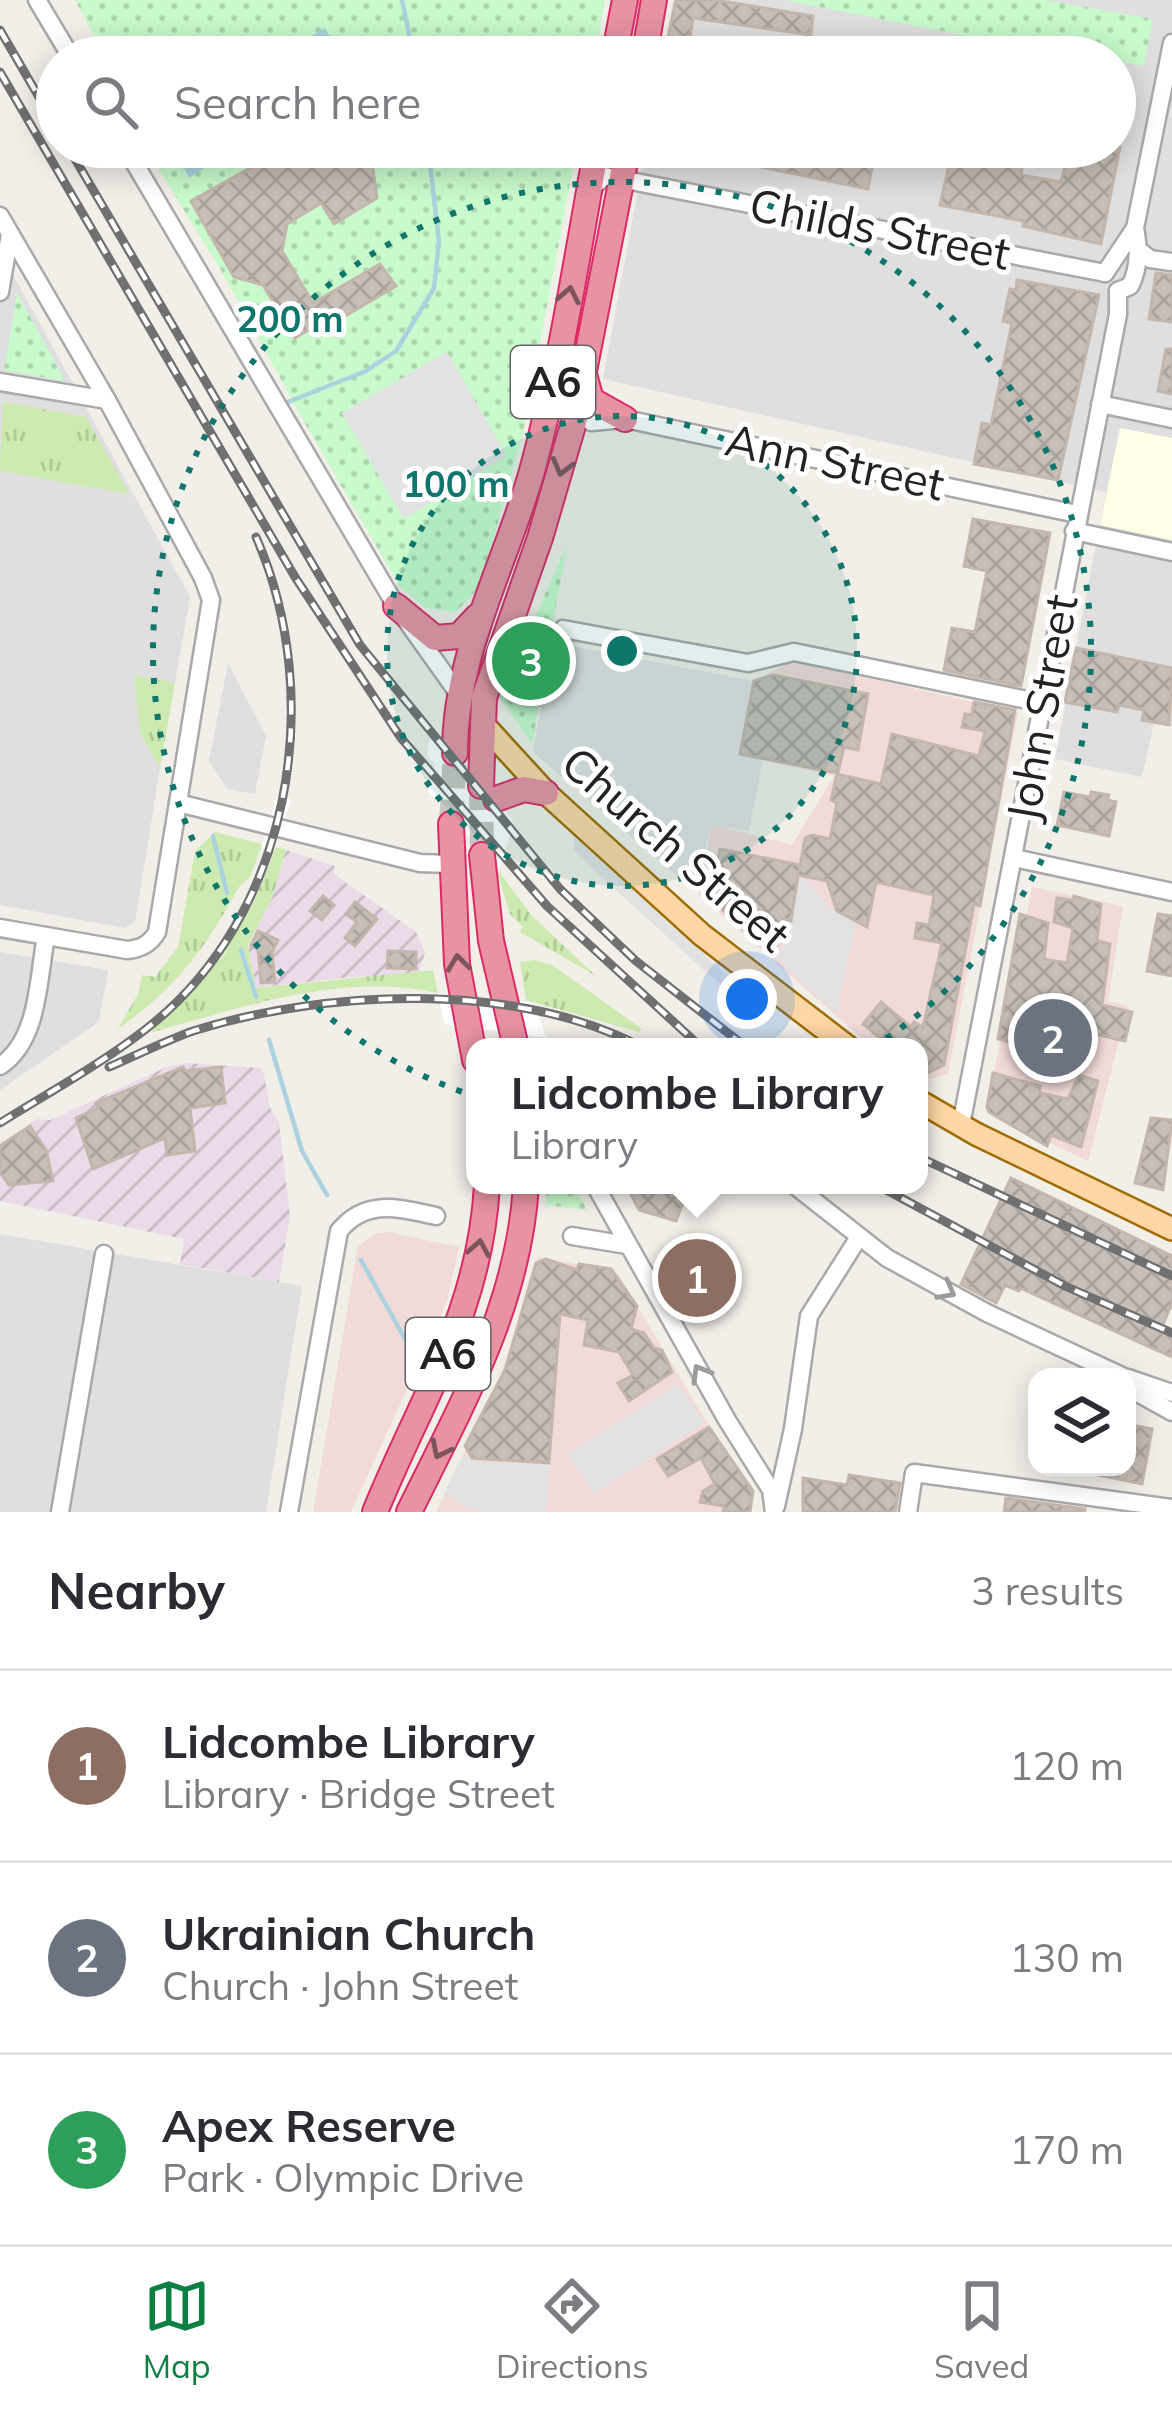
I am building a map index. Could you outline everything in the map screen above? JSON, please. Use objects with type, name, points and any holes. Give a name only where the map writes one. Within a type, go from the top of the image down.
[{"type":"highway","points":[[618,36],[625,0]]},
{"type":"highway","points":[[648,36],[654,0]]},
{"type":"highway","name":"A6","points":[[454,752],[458,694],[548,410],[593,168]]},
{"type":"highway","name":"A6","points":[[546,793],[524,789],[489,792],[482,723],[490,674],[556,488],[584,375],[624,168]]},
{"type":"highway","points":[[584,375],[594,404],[625,419]]},
{"type":"highway","points":[[396,606],[424,633],[450,640],[467,630],[483,610]]},
{"type":"highway","points":[[458,694],[478,686],[490,674]]},
{"type":"highway","name":"Church Street","points":[[458,694],[482,723]]},
{"type":"highway","points":[[451,824],[458,964],[471,1038]]},
{"type":"highway","points":[[482,854],[491,941],[514,1038]]},
{"type":"highway","name":"A6","points":[[375,1512],[464,1311],[480,1247],[486,1194]]},
{"type":"highway","name":"A6","points":[[409,1512],[482,1363],[505,1304],[525,1194]]},
{"type":"main road","name":"Church Street","points":[[482,723],[546,793],[723,953],[836,1038]]},
{"type":"main road","points":[[928,1106],[1172,1226]]},
{"type":"street","points":[[38,0],[59,36]]},
{"type":"street","points":[[1135,227],[1140,251],[1135,274],[1130,286],[1118,290],[1109,286],[1109,268],[1135,227],[1172,43]]},
{"type":"street","name":"Church Street","points":[[137,168],[396,606],[458,694]]},
{"type":"street","name":"Childs Street","points":[[589,190],[605,176],[1109,268]]},
{"type":"street","points":[[0,216],[107,400],[211,600],[158,932],[146,946],[127,950],[0,928]]},
{"type":"street","points":[[0,292],[10,233]]},
{"type":"street","points":[[1140,251],[1150,259],[1172,262]]},
{"type":"street","points":[[1109,268],[1127,263],[1135,274]]},
{"type":"street","name":"John Street","points":[[961,1125],[1118,314],[1118,290]]},
{"type":"street","points":[[0,382],[107,400]]},
{"type":"street","points":[[1100,404],[1172,419]]},
{"type":"street","name":"Ann Street","points":[[591,422],[625,419],[1076,522],[1172,552]]},
{"type":"street","points":[[563,629],[748,662],[794,652],[1042,704]]},
{"type":"street","points":[[178,803],[403,859],[450,864]]},
{"type":"street","points":[[1014,858],[1172,892]]},
{"type":"street","points":[[0,1066],[16,1056],[27,1037],[46,936]]},
{"type":"street","points":[[600,1194],[772,1490],[774,1512]]},
{"type":"street","points":[[807,1194],[887,1258],[1092,1368]]},
{"type":"street","points":[[289,1512],[339,1231],[353,1216],[379,1207],[436,1216]]},
{"type":"street","points":[[572,1236],[627,1245]]},
{"type":"street","points":[[774,1512],[809,1316],[859,1237]]},
{"type":"street","points":[[60,1512],[104,1254]]},
{"type":"street","points":[[1052,1346],[1099,1368]]},
{"type":"street","points":[[1136,1384],[1172,1393]]},
{"type":"street","points":[[1136,1388],[1172,1412]]},
{"type":"street","points":[[741,1441],[754,1451],[771,1452],[791,1436]]},
{"type":"street","points":[[908,1512],[914,1473],[1172,1508]]},
{"type":"shaded area","points":[[673,0],[1172,0],[1172,726],[1154,723],[1142,777],[1055,759],[1106,492],[603,379],[642,168],[1136,168],[1136,36],[666,36]]},
{"type":"shaded area","points":[[0,251],[190,597],[175,683],[135,675],[140,733],[160,768],[135,922],[125,928],[0,905]]},
{"type":"shaded area","points":[[447,352],[507,456],[404,519],[342,413]]},
{"type":"shaded area","points":[[1120,428],[1172,438],[1172,540],[1100,525]]},
{"type":"shaded area","points":[[552,642],[754,681],[740,754],[763,759],[749,831],[712,826],[693,890],[533,752]]},
{"type":"shaded area","points":[[792,661],[1018,712],[948,1074],[928,1079],[928,1038],[858,1035],[698,894],[712,825],[792,845],[834,776],[738,755],[754,681]]},
{"type":"shaded area","points":[[228,663],[266,736],[255,794],[227,789],[209,761]]},
{"type":"shaded area","points":[[574,837],[758,1003],[748,1006],[707,973],[580,857],[574,850]]},
{"type":"shaded area","points":[[286,850],[335,866],[334,874],[416,932],[425,952],[419,974],[256,988],[248,945],[272,898]]},
{"type":"shaded area","points":[[795,878],[807,880],[829,908],[858,912],[837,1013],[777,959],[791,921]]},
{"type":"shaded area","points":[[1032,887],[1123,906],[1108,1001],[1128,1006],[1088,1161],[991,1115],[987,1107]]},
{"type":"shaded area","points":[[0,952],[108,970],[99,1022],[0,1090]]},
{"type":"shaded area","points":[[169,1066],[261,1068],[264,1074],[270,1108],[279,1122],[290,1216],[279,1282],[180,1264],[184,1239],[0,1201],[0,1143],[37,1119],[50,1120]]},
{"type":"shaded area","points":[[377,1233],[459,1247],[447,1301],[351,1512],[313,1512],[358,1246]]},
{"type":"shaded area","points":[[0,1234],[302,1286],[266,1512],[0,1512]]},
{"type":"shaded area","points":[[538,1257],[617,1272],[753,1491],[750,1512],[436,1512],[522,1320]]},
{"type":"shaded area","points":[[678,1384],[704,1423],[594,1494],[568,1454]]},
{"type":"shaded area","points":[[468,1457],[549,1465],[546,1512],[468,1507],[445,1492],[458,1463]]},
{"type":"green space","points":[[75,0],[605,0],[599,36],[94,36]]},
{"type":"green space","points":[[785,0],[1045,0],[1153,19],[1144,66],[1136,65],[1136,36],[966,36]]},
{"type":"green space","points":[[158,168],[573,168],[523,433],[480,586],[456,612],[426,608],[400,587]]},
{"type":"green space","points":[[17,293],[65,381],[4,370]]},
{"type":"green space","points":[[3,402],[86,417],[129,494],[0,471]]},
{"type":"green space","points":[[567,544],[532,743],[500,698]]},
{"type":"green space","points":[[134,675],[175,683],[160,768],[140,733]]},
{"type":"green space","points":[[215,832],[286,850],[272,898],[248,945],[256,988],[433,970],[438,993],[366,987],[330,990],[258,1003],[153,1032],[225,954],[274,853],[261,848],[250,877],[188,966],[118,1029],[138,994],[142,975],[155,977],[178,947],[195,851]]},
{"type":"green space","points":[[496,868],[533,917],[596,976],[520,932],[523,927],[510,914]]},
{"type":"green space","points":[[520,962],[552,965],[642,1029],[639,1032],[526,1000]]},
{"type":"green space","points":[[547,1194],[579,1194],[587,1210],[546,1205]]},
{"type":"water","points":[[184,168],[204,168],[189,178]]},
{"type":"pier","points":[[432,725],[514,823],[499,869],[428,792],[435,765],[427,755]]},
{"type":"pier","points":[[277,796],[291,800],[274,852],[261,848]]},
{"type":"pier","points":[[438,993],[533,1003],[547,1038],[444,1024]]},
{"type":"building","points":[[676,0],[715,0],[813,16],[811,35],[693,18],[690,36],[668,36]]},
{"type":"building","points":[[250,168],[373,168],[377,198],[334,224],[321,203],[287,224],[282,251],[313,303],[380,264],[396,286],[340,319],[336,313],[295,338],[263,285],[234,277],[191,201]]},
{"type":"building","points":[[766,168],[872,168],[868,189]]},
{"type":"building","points":[[948,168],[1022,168],[1021,175],[1061,182],[1065,168],[1116,168],[1101,244],[1023,226],[1024,221],[940,205]]},
{"type":"building","points":[[1156,273],[1172,275],[1172,322],[1149,319]]},
{"type":"building","points":[[1017,280],[1099,295],[1058,480],[974,464],[982,423],[991,425],[1012,323],[1003,321],[1010,289],[1016,290]]},
{"type":"building","points":[[1166,349],[1172,349],[1172,394],[1158,391]]},
{"type":"building","points":[[973,519],[1050,533],[1021,686],[944,670],[952,628],[975,632],[987,571],[964,566]]},
{"type":"building","points":[[1076,648],[1172,668],[1169,725],[1142,720],[1144,710],[1119,705],[1117,712],[1065,702]]},
{"type":"building","points":[[773,675],[868,694],[858,750],[844,747],[838,773],[740,754],[754,681]]},
{"type":"building","points":[[974,702],[1015,710],[980,906],[974,904],[944,1065],[928,1073],[928,1038],[880,1038],[863,1024],[881,1002],[911,1027],[914,1022],[923,1027],[942,943],[915,938],[917,923],[929,925],[934,895],[876,882],[867,927],[837,911],[827,881],[798,875],[791,921],[782,919],[777,945],[757,943],[710,898],[720,849],[800,865],[799,872],[805,838],[830,839],[837,774],[881,784],[892,734],[979,756],[985,731],[962,727],[965,714],[972,715]]},
{"type":"building","points":[[1064,792],[1109,795],[1107,800],[1116,802],[1109,836],[1057,825]]},
{"type":"building","points":[[323,896],[334,905],[322,920],[310,911]]},
{"type":"building","points":[[1074,896],[1101,904],[1097,941],[1110,944],[1102,1005],[1132,1012],[1125,1041],[1090,1033],[1080,1061],[998,1039],[1020,914],[1048,923],[1044,959],[1067,963],[1073,928],[1054,922],[1057,898],[1073,900]]},
{"type":"building","points":[[355,902],[377,919],[355,946],[345,938],[357,922],[346,914]]},
{"type":"building","points":[[1158,914],[1172,916],[1172,976],[1147,971]]},
{"type":"building","points":[[258,931],[278,940],[272,953],[275,982],[261,983],[258,949],[251,946]]},
{"type":"building","points":[[388,951],[416,952],[416,969],[387,968]]},
{"type":"building","points":[[183,1067],[185,1071],[221,1067],[225,1103],[190,1108],[195,1151],[167,1155],[165,1138],[93,1169],[76,1118],[98,1108],[96,1103]]},
{"type":"building","points":[[993,1073],[1068,1099],[1079,1075],[1098,1081],[1081,1147],[1051,1135],[1047,1146],[989,1112]]},
{"type":"building","points":[[1151,1118],[1172,1120],[1163,1190],[1135,1183]]},
{"type":"building","points":[[30,1126],[46,1150],[53,1181],[9,1185],[0,1172],[0,1146]]},
{"type":"building","points":[[1011,1178],[1172,1256],[1172,1303],[1160,1332],[1172,1336],[1172,1357],[1020,1288],[1005,1285],[996,1303],[961,1284]]},
{"type":"building","points":[[631,1194],[686,1194],[676,1221],[639,1210]]},
{"type":"building","points":[[689,1236],[692,1242],[700,1238],[723,1280],[713,1285],[717,1301],[704,1309],[673,1256],[671,1244]]},
{"type":"building","points":[[546,1259],[577,1270],[579,1264],[611,1269],[637,1306],[631,1329],[644,1333],[654,1348],[662,1350],[672,1372],[629,1401],[618,1383],[633,1375],[619,1352],[584,1345],[588,1320],[560,1314],[549,1463],[472,1458],[465,1446],[505,1370],[536,1263]]},
{"type":"building","points":[[1136,1426],[1152,1429],[1142,1484],[1103,1476],[1136,1476]]},
{"type":"building","points":[[709,1427],[753,1491],[750,1512],[723,1512],[724,1506],[700,1502],[703,1491],[715,1484],[701,1458],[668,1476],[657,1459]]},
{"type":"building","points":[[849,1475],[900,1483],[895,1512],[803,1512],[803,1478],[847,1485]]},
{"type":"building","points":[[1006,1498],[1085,1509],[1085,1512],[1004,1512]]},
{"type":"waterway","points":[[402,0],[410,36]]},
{"type":"waterway","points":[[283,404],[366,371],[396,351],[434,288],[439,241],[430,168]]},
{"type":"waterway","points":[[213,836],[227,893]]},
{"type":"waterway","points":[[241,950],[256,997]]},
{"type":"waterway","points":[[269,1040],[302,1151],[327,1195]]},
{"type":"waterway","points":[[361,1260],[420,1366]]},
{"type":"tunnel","points":[[451,824],[455,753]]},
{"type":"tunnel","points":[[481,786],[482,855]]},
{"type":"railway","points":[[0,30],[36,92]]},
{"type":"railway","points":[[0,72],[36,134]]},
{"type":"railway","points":[[56,168],[295,577],[401,738],[547,906],[691,1038]]},
{"type":"railway","points":[[80,168],[360,645],[560,889],[636,961],[734,1038]]},
{"type":"railway","points":[[0,1123],[129,1042],[195,982],[234,928],[263,867],[282,801],[291,734],[289,666],[278,600],[256,537]]},
{"type":"railway","points":[[109,1067],[193,1031],[302,1006],[361,1000],[479,1002],[537,1011],[620,1038]]},
{"type":"railway","points":[[928,1161],[1172,1276]]},
{"type":"railway","points":[[894,1194],[1065,1286],[1172,1333]]},
{"type":"place","name":"Apex Reserve","points":[[531,661]]},
{"type":"place","name":"Ukrainian Church","points":[[1053,1038]]},
{"type":"place","name":"Lidcombe Library","points":[[697,1278]]}]
